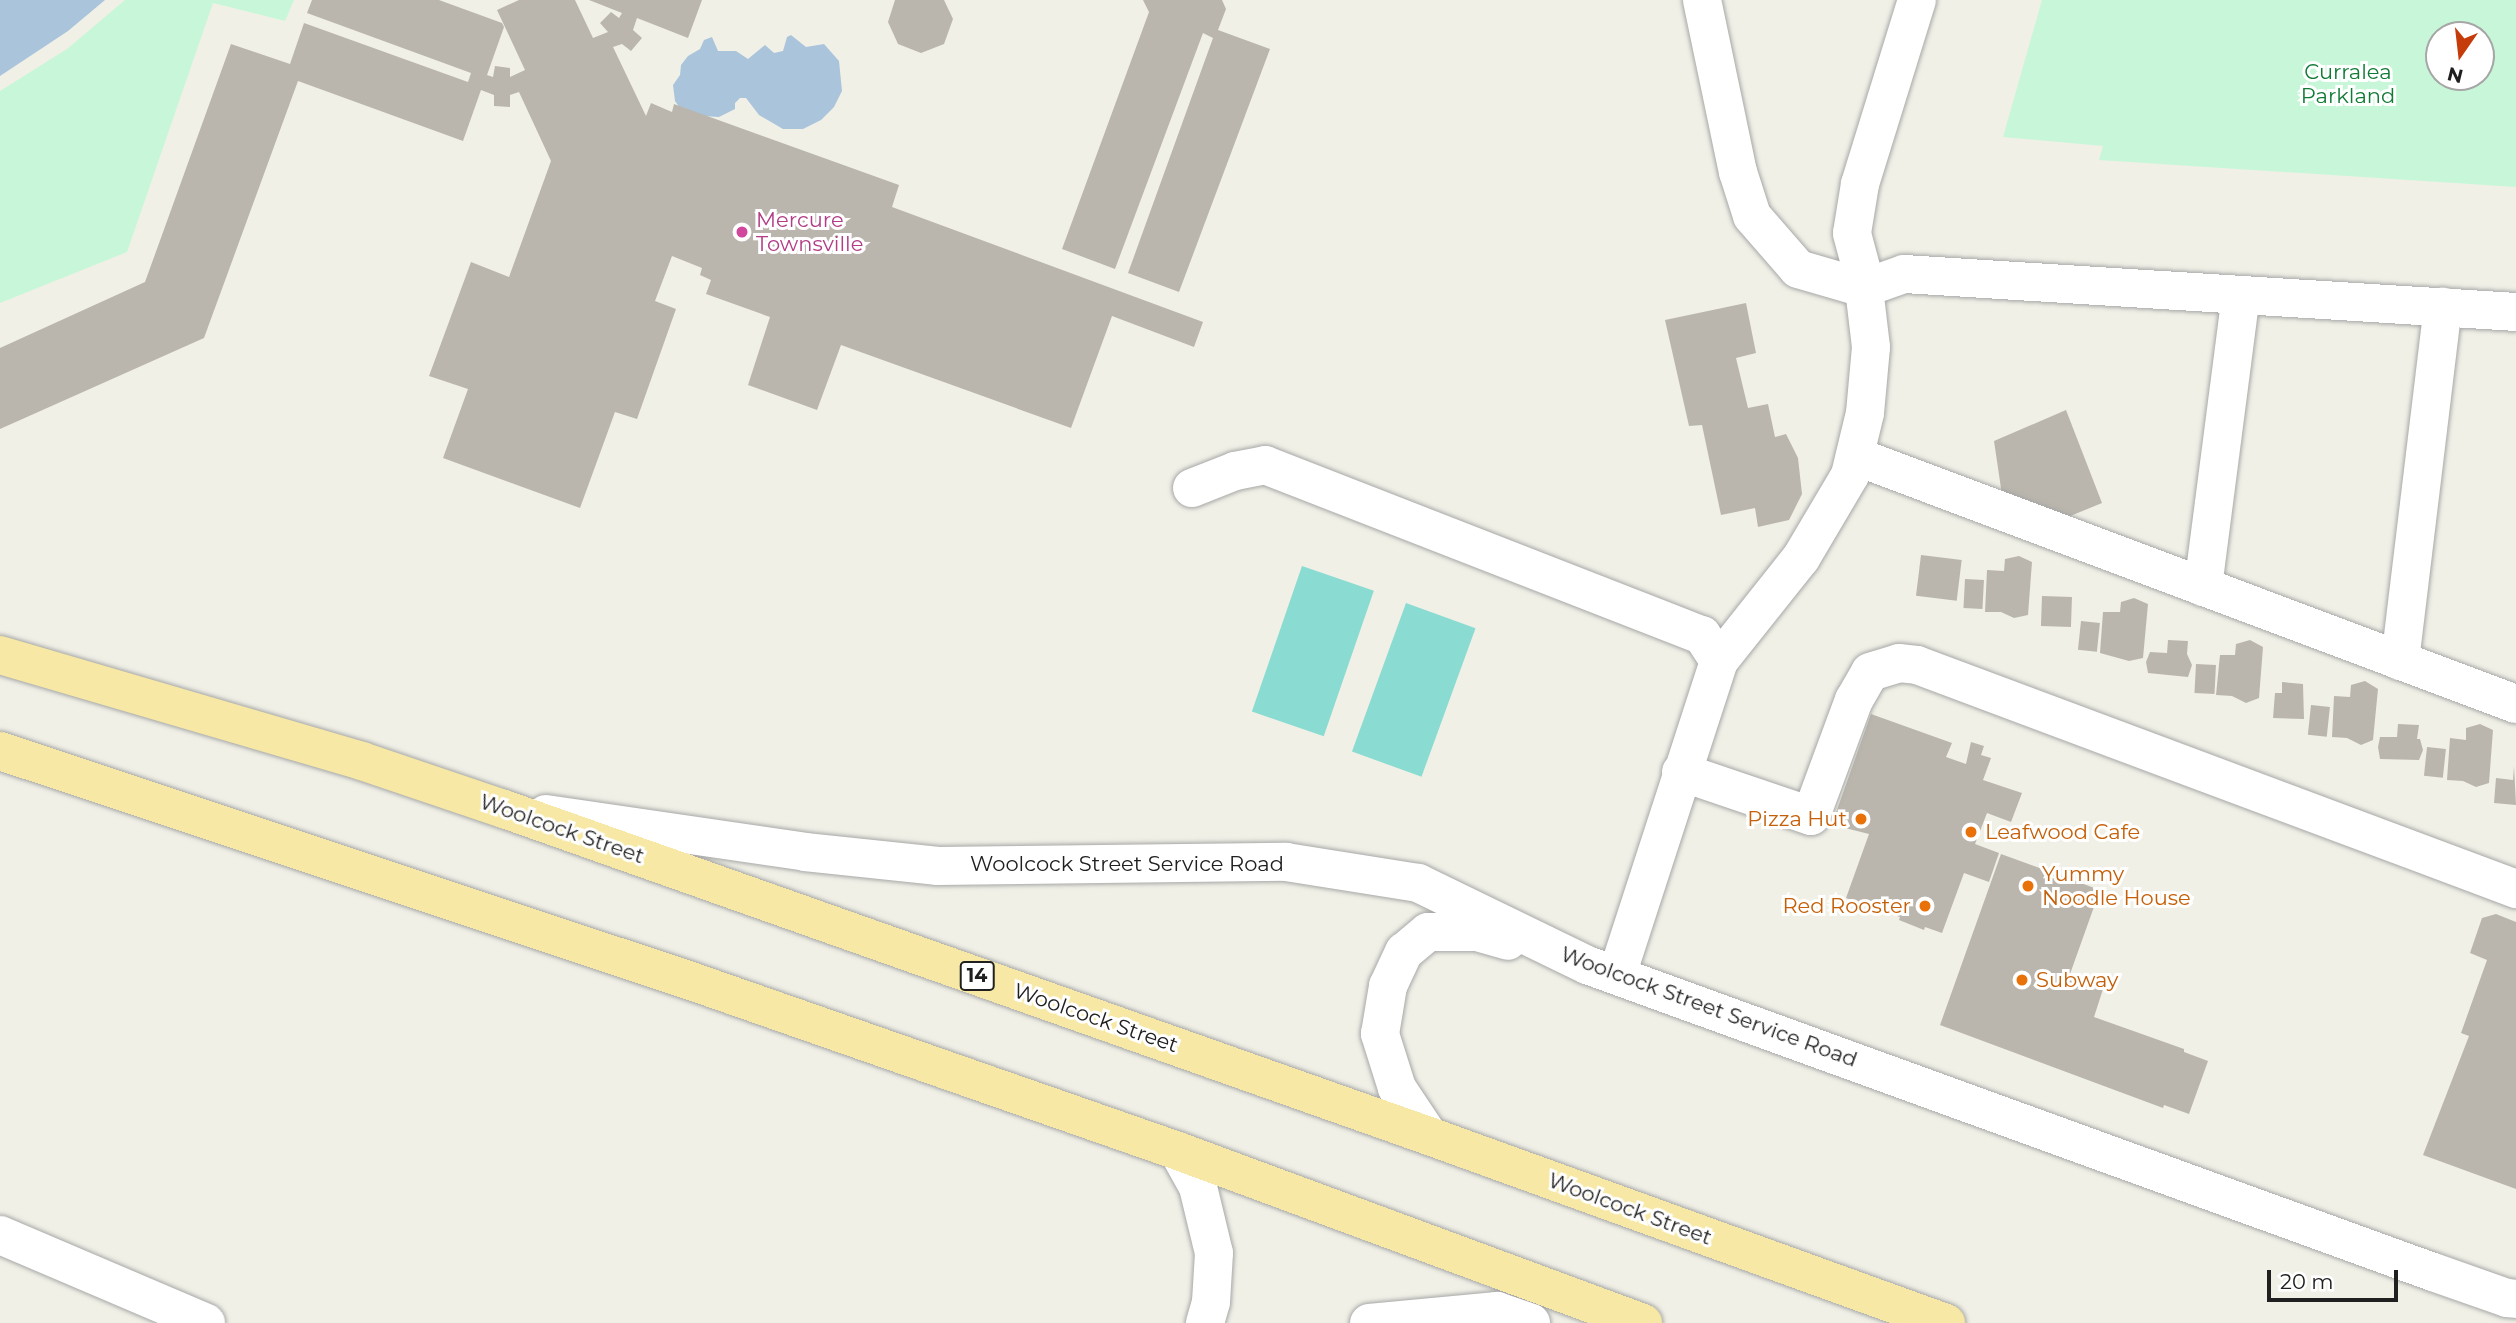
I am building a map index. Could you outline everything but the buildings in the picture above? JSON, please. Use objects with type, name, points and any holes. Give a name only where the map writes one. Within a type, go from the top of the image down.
[{"type":"main road","name":"Woolcock Street","points":[[0,655],[362,761],[504,809],[1429,1136],[1946,1323]]},
{"type":"main road","points":[[0,751],[691,981],[1178,1151],[1643,1323]]},
{"type":"street","points":[[1702,0],[1738,172],[1752,216],[1798,269],[1864,288],[1904,274],[2516,312]]},
{"type":"street","points":[[1429,1136],[1397,1088],[1380,1034],[1388,986],[1404,952],[1428,932],[1477,932],[1602,970],[1681,772],[1718,661],[1801,558],[1850,475],[1865,413],[1871,347],[1864,288],[1852,233],[1860,184],[1917,0]]},
{"type":"street","points":[[2203,587],[2241,295]]},
{"type":"street","points":[[2400,661],[2443,307]]},
{"type":"street","points":[[1855,456],[2516,705]]},
{"type":"street","points":[[1192,488],[1235,471],[1265,466],[1702,635],[1718,661]]},
{"type":"street","points":[[1681,772],[1811,816],[1854,700],[1870,672],[1899,663],[1917,665],[2516,889]]},
{"type":"street","name":"Woolcock Street Service Road","points":[[504,809],[805,852],[938,866],[1286,862],[1418,883],[1602,970],[2433,1272],[2507,1298],[2516,1298]]},
{"type":"street","points":[[1178,1151],[1198,1187],[1214,1253],[1211,1302],[1205,1323]]},
{"type":"street","points":[[0,1236],[206,1323]]},
{"type":"street","points":[[1369,1323],[1497,1311],[1531,1323]]},
{"type":"green space","points":[[125,0],[294,0],[285,21],[213,3],[127,252],[0,303],[0,91],[67,49]]},
{"type":"green space","name":"Curralea Parkland","points":[[2042,0],[2516,0],[2516,187],[2099,160],[2103,146],[2003,137]]},
{"type":"shaded area","points":[[0,0],[105,0],[68,31],[0,76]]},
{"type":"shaded area","points":[[791,35],[806,47],[824,44],[839,61],[842,91],[834,107],[821,120],[803,129],[783,129],[759,115],[746,98],[740,98],[735,103],[735,109],[719,117],[702,116],[680,108],[675,101],[673,85],[680,75],[681,65],[688,56],[700,49],[704,40],[712,37],[718,51],[736,51],[748,59],[765,45],[774,53],[783,51],[787,37]]},
{"type":"shaded area","points":[[1302,566],[1374,591],[1324,736],[1252,712]]},
{"type":"shaded area","points":[[1406,603],[1476,628],[1421,777],[1352,751]]},
{"type":"place","name":"Mercure Townsville","points":[[742,232]]},
{"type":"place","name":"Pizza Hut","points":[[1861,819]]},
{"type":"place","name":"Leafwood Cafe","points":[[1971,832]]},
{"type":"place","name":"Yummy Noodle House","points":[[2028,886]]},
{"type":"place","name":"Red Rooster","points":[[1925,906]]},
{"type":"place","name":"Subway","points":[[2022,980]]}]
